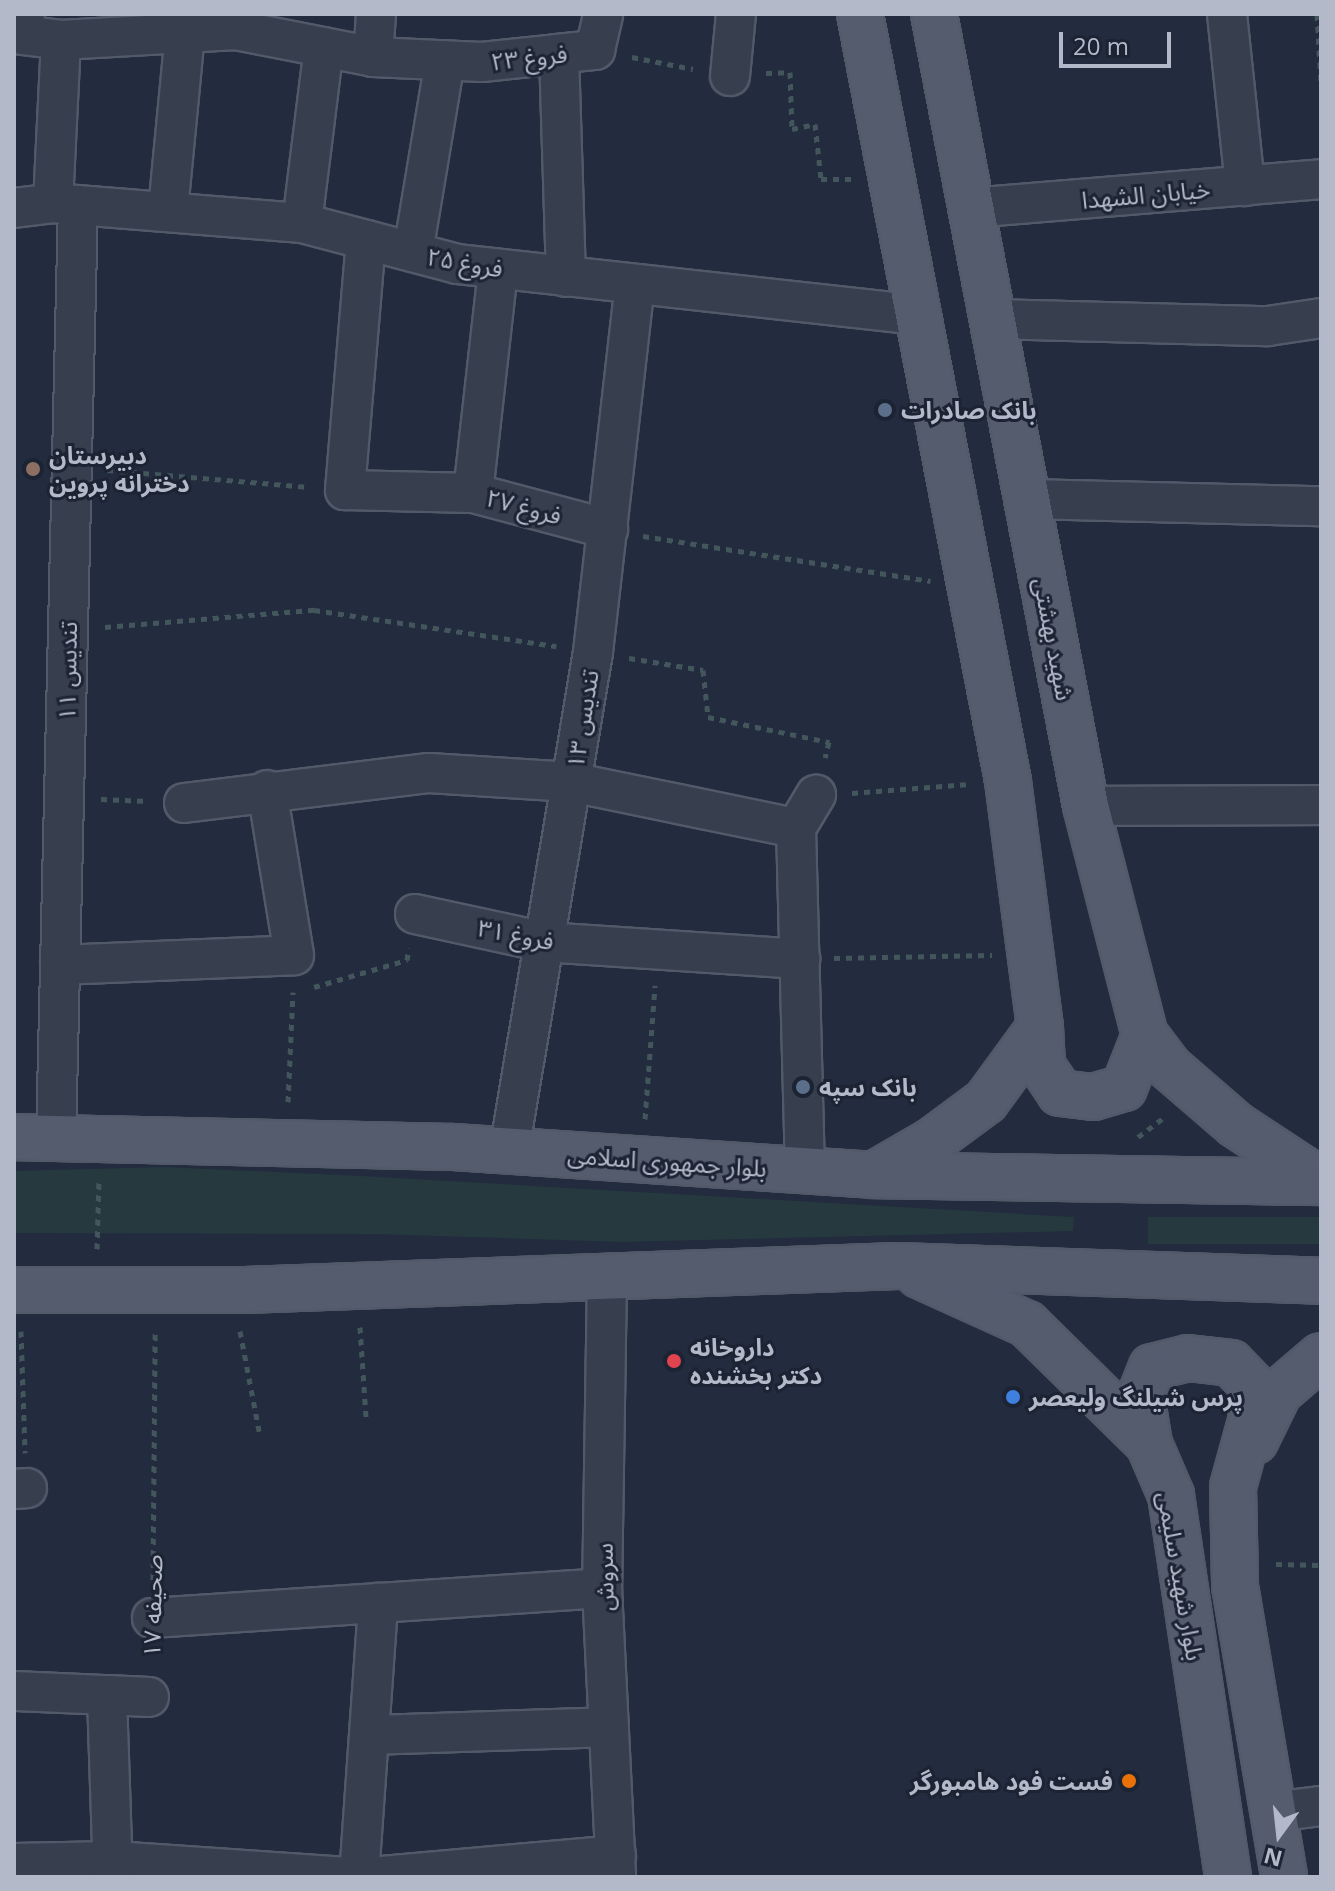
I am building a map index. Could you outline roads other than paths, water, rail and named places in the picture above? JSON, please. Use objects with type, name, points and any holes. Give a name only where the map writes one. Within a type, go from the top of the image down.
[{"type":"main road","points":[[860,14],[1008,781],[1033,954],[1042,1066],[1060,1093],[1093,1097],[1124,1088],[1145,1035]]},
{"type":"main road","name":"شهید بهشتی","points":[[934,14],[1086,806],[1145,1035],[1170,1068],[1236,1125],[1321,1181]]},
{"type":"main road","points":[[872,1175],[932,1141],[986,1101],[1040,1027]]},
{"type":"main road","name":"بلوار جمهوری اسلامی","points":[[35,1137],[509,1151],[872,1175],[1321,1181]]},
{"type":"main road","points":[[20,1290],[232,1290],[898,1266],[1321,1281]]},
{"type":"main road","name":"بلوار شهید سلیمی","points":[[898,1266],[1027,1324],[1149,1444],[1171,1495],[1228,1877]]},
{"type":"main road","points":[[1233,1487],[1279,1392],[1321,1356]]},
{"type":"main road","points":[[1149,1444],[1141,1394],[1152,1367],[1188,1358],[1231,1363],[1253,1386],[1251,1421],[1233,1487],[1235,1586],[1284,1877]]},
{"type":"street","points":[[373,57],[376,14]]},
{"type":"street","points":[[730,76],[736,14]]},
{"type":"street","points":[[1227,14],[1245,186]]},
{"type":"street","name":"فروغ ۲۳","points":[[20,28],[61,40],[236,30],[373,57],[445,61],[586,39]]},
{"type":"street","points":[[168,210],[185,33]]},
{"type":"street","points":[[566,277],[586,39]]},
{"type":"street","name":"تندیس ۱۱","points":[[35,1137],[60,965],[72,467],[61,40]]},
{"type":"street","points":[[302,223],[324,47]]},
{"type":"street","points":[[413,252],[445,61]]},
{"type":"street","name":"خیابان الشهدا","points":[[971,208],[1321,179]]},
{"type":"street","name":"فروغ ۲۵","points":[[14,208],[65,204],[302,223],[413,252],[498,269],[918,315]]},
{"type":"street","name":"فروغ ۲۷","points":[[366,240],[345,490],[473,493],[608,529]]},
{"type":"street","points":[[473,493],[498,269]]},
{"type":"street","name":"تندیس ۱۳","points":[[509,1151],[571,782],[608,529],[635,285]]},
{"type":"street","points":[[992,319],[1268,326],[1321,318]]},
{"type":"street","points":[[1027,499],[1321,506]]},
{"type":"street","points":[[184,803],[267,790],[429,773],[571,782],[796,828]]},
{"type":"street","points":[[60,965],[294,955],[267,790]]},
{"type":"street","points":[[805,1170],[796,828],[816,795]]},
{"type":"street","points":[[1086,806],[1321,805]]},
{"type":"street","name":"فروغ ۳۱","points":[[415,914],[544,942],[800,959]]},
{"type":"street","name":"سروش","points":[[607,1277],[602,1588],[616,1866]]},
{"type":"street","points":[[152,1618],[602,1588]]},
{"type":"street","points":[[359,1877],[372,1735],[378,1603]]},
{"type":"street","points":[[14,1691],[149,1697]]},
{"type":"street","points":[[107,1695],[113,1869]]},
{"type":"street","points":[[372,1735],[609,1727]]},
{"type":"street","points":[[1273,1812],[1321,1806]]},
{"type":"street","points":[[14,1863],[346,1877]]},
{"type":"street","points":[[370,1877],[616,1866]]},
{"type":"place","name":"بانک صادرات","points":[[885,410]]},
{"type":"place","name":"دبیرستان دخترانه پروین","points":[[33,469]]},
{"type":"place","name":"بانک سپه","points":[[803,1087]]},
{"type":"place","name":"داروخانه دکتر بخشنده","points":[[674,1361]]},
{"type":"place","name":"پرس شیلنگ ولیعصر","points":[[1013,1397]]},
{"type":"place","name":"فست فود هامبورگر","points":[[1129,1781]]}]
